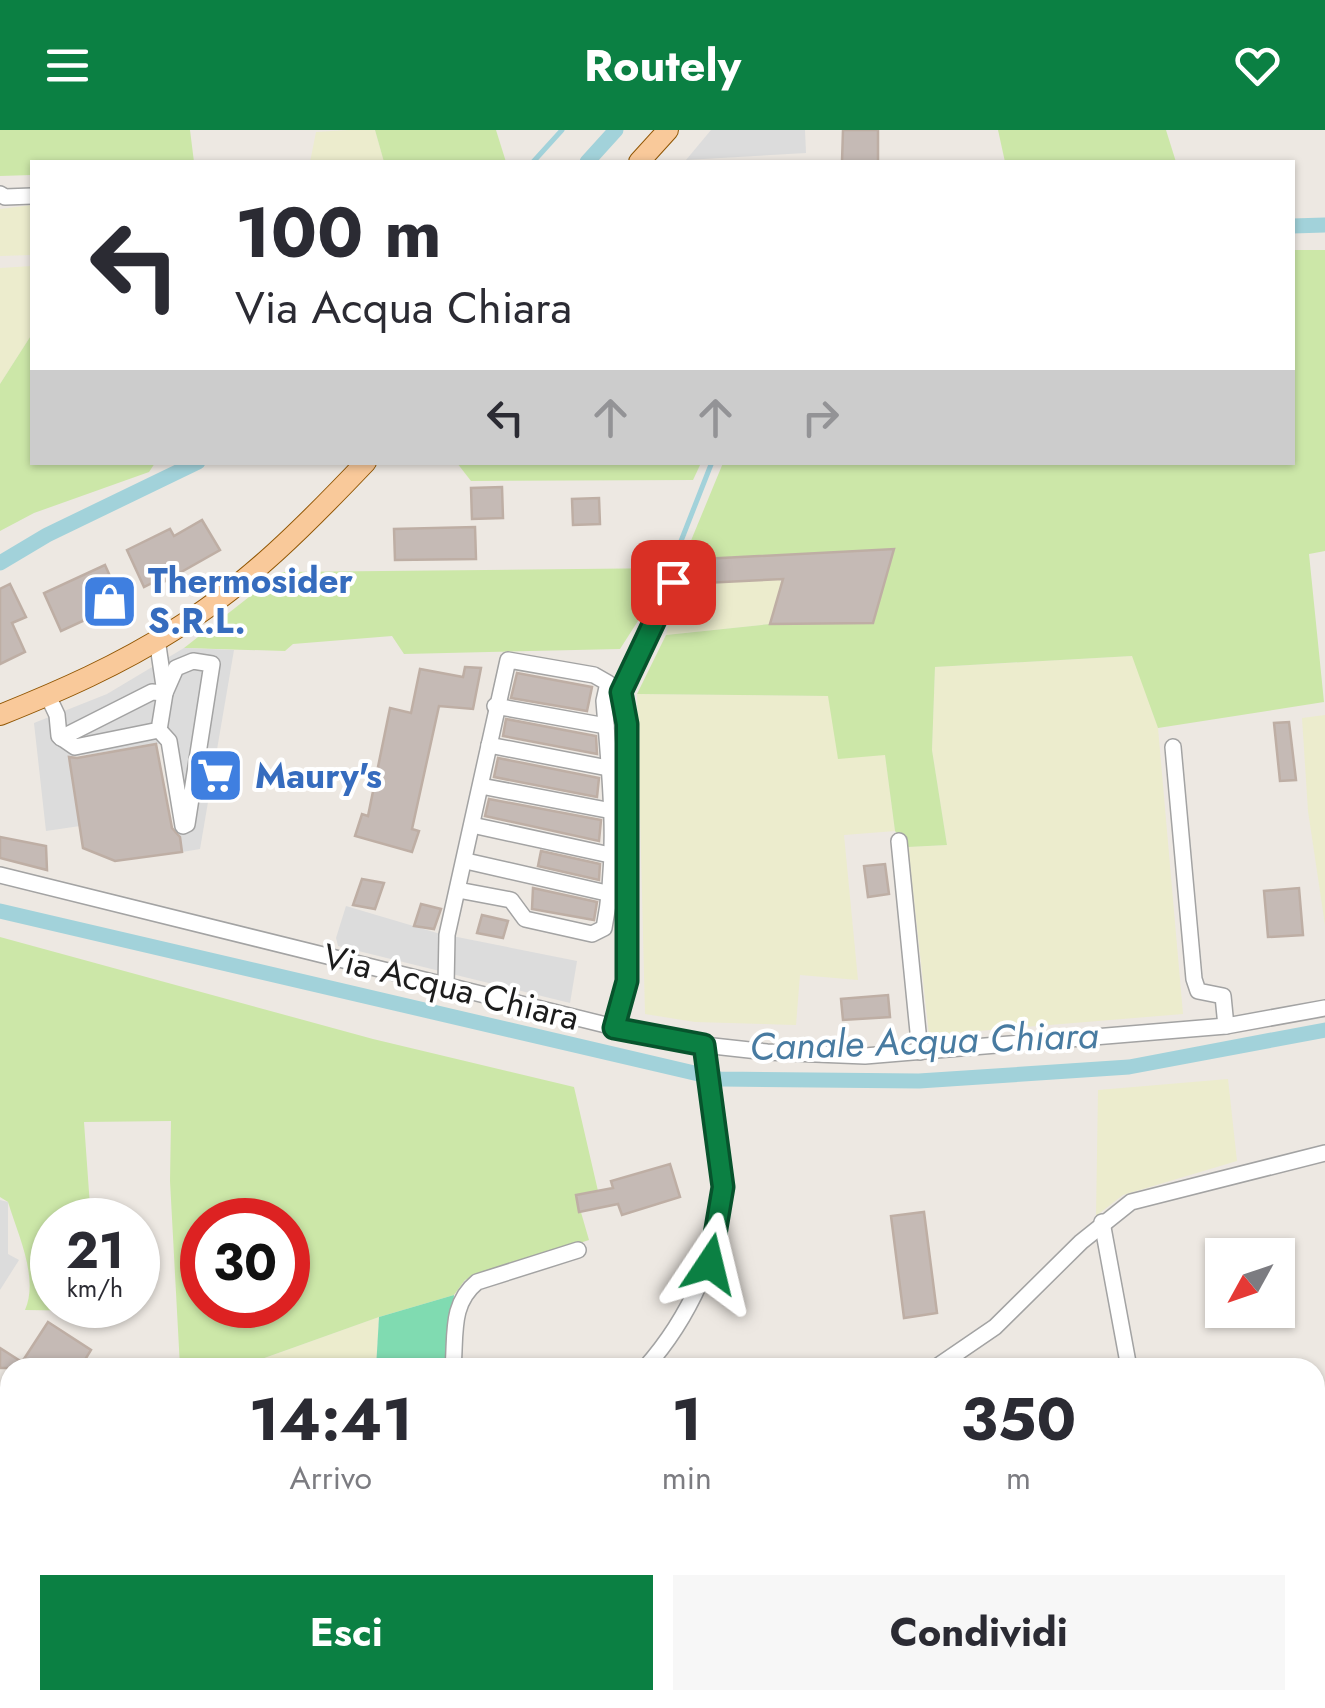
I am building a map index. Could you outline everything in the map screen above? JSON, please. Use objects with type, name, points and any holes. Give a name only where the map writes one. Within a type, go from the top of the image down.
[{"type":"main road","points":[[641,160],[668,130]]},
{"type":"main road","points":[[0,715],[75,685],[157,640],[220,598],[363,465]]},
{"type":"street","points":[[0,194],[5,198],[30,196]]},
{"type":"street","points":[[614,1028],[627,981],[627,724],[621,692],[673,582]]},
{"type":"street","points":[[157,640],[164,693],[159,730],[169,741],[182,826],[186,824],[212,664],[192,660],[176,668],[164,693]]},
{"type":"street","points":[[446,985],[446,935],[458,890],[466,861],[508,660],[594,675],[608,683],[604,701],[612,812],[611,894],[604,928],[592,934],[525,919],[511,900],[458,890]]},
{"type":"street","points":[[61,738],[152,692],[164,693]]},
{"type":"street","points":[[48,696],[61,738],[75,747],[159,730]]},
{"type":"street","points":[[496,706],[606,726]]},
{"type":"street","points":[[489,746],[608,768]]},
{"type":"street","points":[[1173,748],[1194,979],[1198,991],[1223,996],[1226,1026]]},
{"type":"street","points":[[481,786],[612,812]]},
{"type":"street","points":[[472,825],[610,855]]},
{"type":"street","points":[[899,841],[920,1052]]},
{"type":"street","points":[[466,861],[611,894]]},
{"type":"street","name":"Via Acqua Chiara","points":[[0,875],[705,1053],[864,1056],[920,1052],[1226,1026],[1325,1008]]},
{"type":"street","points":[[654,1358],[668,1342],[710,1264],[723,1187],[705,1053]]},
{"type":"street","points":[[950,1358],[995,1327],[1102,1222],[1131,1202],[1325,1153]]},
{"type":"street","points":[[1102,1222],[1127,1358]]},
{"type":"street","points":[[454,1358],[458,1308],[464,1293],[478,1282],[578,1250]]},
{"type":"green space","points":[[0,130],[190,130],[194,160],[30,160],[30,175],[0,176]]},
{"type":"green space","points":[[375,130],[383,160],[310,160],[316,132]]},
{"type":"green space","points":[[375,130],[496,130],[505,160],[383,160]]},
{"type":"green space","points":[[998,130],[1166,130],[1175,160],[1005,160]]},
{"type":"green space","points":[[30,205],[30,255],[0,256],[0,209]]},
{"type":"green space","points":[[1295,250],[1325,250],[1325,551],[1309,554],[1324,702],[1158,728],[1132,656],[935,667],[932,750],[947,845],[908,847],[895,831],[885,755],[838,759],[828,696],[637,694],[666,635],[770,624],[874,622],[894,549],[683,560],[722,465],[1295,465]]},
{"type":"green space","points":[[30,266],[30,337],[0,384],[0,268]]},
{"type":"green space","points":[[30,337],[30,465],[154,465],[149,472],[34,513],[0,531],[0,384]]},
{"type":"green space","points":[[459,465],[700,465],[693,480],[471,481]]},
{"type":"green space","points":[[672,568],[620,649],[404,654],[392,636],[293,644],[285,651],[184,648],[281,572]]},
{"type":"green space","points":[[779,579],[782,584],[770,624],[666,635],[678,584]]},
{"type":"green space","points":[[1133,656],[1158,728],[1183,1014],[929,1035],[908,847],[947,845],[932,750],[935,667]]},
{"type":"green space","points":[[637,694],[828,696],[885,754],[895,831],[844,835],[858,980],[800,975],[796,1025],[695,1022],[645,1014]]},
{"type":"green space","points":[[1325,715],[1325,925],[1308,811],[1302,718]]},
{"type":"green space","points":[[0,937],[373,1039],[574,1087],[598,1191],[576,1195],[589,1240],[465,1280],[454,1295],[264,1358],[180,1358],[170,1181],[171,1121],[84,1122],[89,1198],[30,1198],[30,1284],[26,1256],[8,1202],[0,1197]]},
{"type":"green space","points":[[1228,1079],[1237,1161],[1123,1195],[1096,1216],[1098,1090]]},
{"type":"green space","points":[[454,1295],[449,1358],[377,1358],[379,1317]]},
{"type":"green space","points":[[379,1317],[377,1358],[265,1358]]},
{"type":"shaded area","points":[[711,130],[805,130],[806,153],[686,160]]},
{"type":"shaded area","points":[[184,648],[234,650],[200,849],[182,852],[164,743],[70,757],[80,826],[46,831],[34,723],[107,694]]},
{"type":"shaded area","points":[[346,906],[437,933],[577,961],[570,1003],[338,946],[336,938]]},
{"type":"shaded area","points":[[0,1200],[8,1202],[8,1254],[19,1260],[0,1290]]},
{"type":"building","points":[[843,130],[878,130],[878,160],[842,160]]},
{"type":"building","points":[[502,487],[503,518],[472,519],[471,488]]},
{"type":"building","points":[[599,498],[600,524],[573,525],[572,499]]},
{"type":"building","points":[[202,520],[220,550],[160,584],[158,580],[144,587],[127,550],[170,529],[174,536]]},
{"type":"building","points":[[475,527],[476,559],[395,560],[394,529]]},
{"type":"building","points":[[894,549],[873,623],[770,624],[783,579],[684,584],[680,574],[683,560]]},
{"type":"building","points":[[105,565],[122,603],[61,631],[44,593]]},
{"type":"building","points":[[10,584],[26,617],[12,623],[25,652],[0,664],[0,589]]},
{"type":"building","points":[[465,667],[481,668],[473,709],[439,706],[412,829],[419,831],[412,852],[355,836],[362,814],[368,816],[390,708],[411,713],[420,669],[463,677]]},
{"type":"building","points":[[517,673],[592,687],[587,711],[511,698]]},
{"type":"building","points":[[506,719],[596,736],[597,754],[503,736]]},
{"type":"building","points":[[1289,722],[1296,780],[1280,781],[1274,723]]},
{"type":"building","points":[[156,744],[172,828],[180,837],[182,852],[115,861],[83,848],[69,757]]},
{"type":"building","points":[[498,758],[599,778],[597,797],[494,777]]},
{"type":"building","points":[[489,799],[601,820],[599,841],[485,816]]},
{"type":"building","points":[[0,837],[46,846],[47,870],[0,858]]},
{"type":"building","points":[[541,851],[600,864],[599,880],[538,866]]},
{"type":"building","points":[[885,864],[889,894],[868,897],[864,866]]},
{"type":"building","points":[[362,879],[384,883],[375,909],[353,905]]},
{"type":"building","points":[[533,888],[597,902],[594,920],[532,909]]},
{"type":"building","points":[[1299,888],[1303,935],[1268,937],[1264,891]]},
{"type":"building","points":[[421,904],[441,909],[434,929],[414,926]]},
{"type":"building","points":[[482,915],[508,921],[503,938],[477,933]]},
{"type":"building","points":[[888,995],[890,1017],[843,1020],[841,999]]},
{"type":"building","points":[[670,1164],[680,1197],[622,1215],[618,1204],[579,1212],[576,1195],[613,1188],[611,1181]]},
{"type":"building","points":[[924,1212],[937,1313],[904,1318],[891,1216]]},
{"type":"building","points":[[44,1328],[57,1328],[91,1350],[86,1358],[25,1358]]},
{"type":"building","points":[[0,1348],[16,1358],[0,1358]]},
{"type":"waterway","points":[[535,160],[562,130]]},
{"type":"waterway","points":[[589,160],[616,130]]},
{"type":"waterway","points":[[1295,226],[1325,225]]},
{"type":"waterway","points":[[0,563],[47,535],[192,465]]},
{"type":"waterway","points":[[672,564],[711,465]]},
{"type":"waterway","name":"Canale Acqua Chiara","points":[[0,911],[720,1079],[919,1081],[1129,1067],[1325,1030]]},
{"type":"place","name":"Thermosider S.R.L.","points":[[109,601]]},
{"type":"place","name":"Maury's","points":[[216,776]]},
{"type":"route","points":[[673,582],[621,692],[627,724],[627,981],[614,1028],[704,1045],[723,1187],[710,1264]]}]
